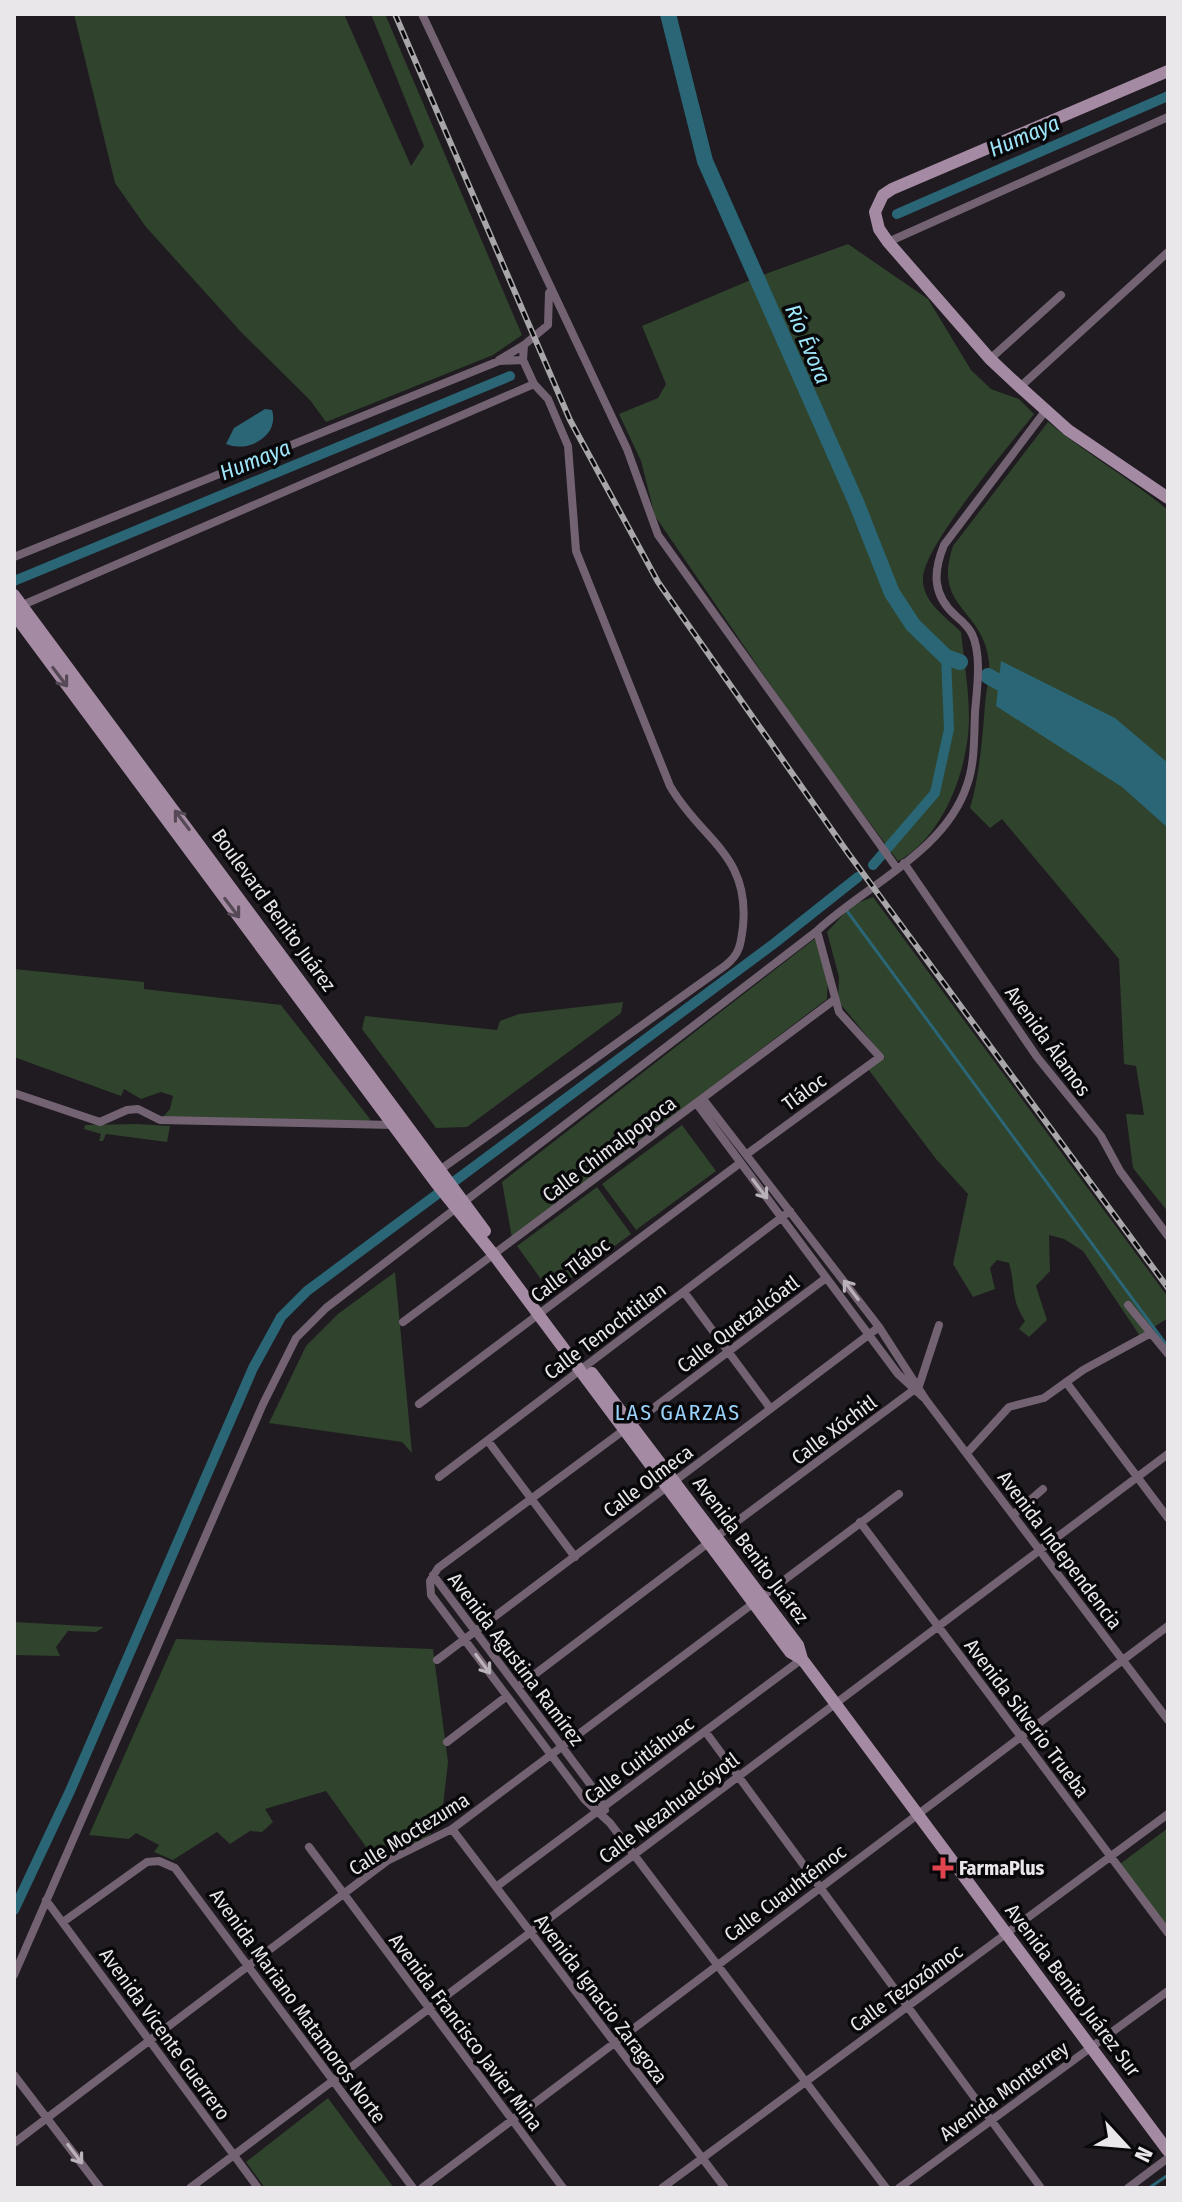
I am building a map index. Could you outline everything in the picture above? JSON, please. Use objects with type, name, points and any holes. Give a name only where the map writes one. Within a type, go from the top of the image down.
[{"type":"street","name":"Avenida Álamos","points":[[422,14],[627,449],[658,535],[1037,1057],[1101,1136],[1120,1171],[1168,1236]]},
{"type":"street","points":[[1168,71],[892,189],[883,195],[875,212],[879,229],[888,242],[990,359],[1068,430],[1168,498]]},
{"type":"street","points":[[888,242],[1168,117]]},
{"type":"street","points":[[1020,387],[1168,252]]},
{"type":"street","points":[[14,557],[499,361],[548,325],[549,289]]},
{"type":"street","points":[[990,359],[1061,295]]},
{"type":"street","points":[[438,1176],[726,965],[739,951],[741,939],[744,897],[739,875],[729,858],[686,811],[670,786],[576,551],[568,446],[548,399],[534,384],[523,360],[524,345]]},
{"type":"street","points":[[499,361],[523,360]]},
{"type":"street","points":[[16,606],[534,384]]},
{"type":"street","points":[[14,1975],[291,1345],[326,1308],[457,1202],[900,865],[916,856],[956,810],[968,783],[973,749],[975,645],[965,623],[942,602],[935,584],[937,563],[944,545],[1046,410]]},
{"type":"street","name":"Boulevard Benito Juárez","points":[[16,606],[394,1125],[438,1176]]},
{"type":"street","name":"Boulevard Benito Juárez","points":[[16,606],[497,1252]]},
{"type":"street","points":[[817,931],[834,1000]]},
{"type":"street","name":"Tláloc","points":[[747,1154],[880,1057],[845,1021],[834,1000]]},
{"type":"street","name":"Calle Chimalpopoca","points":[[403,1322],[834,1000]]},
{"type":"street","points":[[14,1093],[100,1122],[127,1110],[138,1109],[160,1120],[394,1125]]},
{"type":"street","name":"Avenida Independencia","points":[[700,1101],[747,1154],[879,1327],[916,1388]]},
{"type":"street","name":"Avenida Independencia","points":[[700,1101],[740,1163],[868,1334],[926,1400],[1168,1720]]},
{"type":"street","name":"Calle Tláloc","points":[[419,1404],[740,1163]]},
{"type":"street","name":"Calle Tenochtitlan","points":[[439,1477],[790,1211]]},
{"type":"street","name":"Avenida Benito Juárez","points":[[497,1252],[712,1540],[801,1650],[802,1659]]},
{"type":"street","name":"Calle Quetzalcóatl","points":[[433,1575],[826,1278]]},
{"type":"street","points":[[684,1292],[770,1408]]},
{"type":"street","points":[[1128,1305],[1168,1354]]},
{"type":"street","points":[[916,1388],[939,1325]]},
{"type":"street","name":"Calle Olmeca","points":[[437,1660],[879,1327]]},
{"type":"street","points":[[967,1453],[1009,1407],[1044,1398],[1151,1333]]},
{"type":"street","points":[[1066,1382],[1168,1518]]},
{"type":"street","name":"Calle Xóchitl","points":[[518,1687],[916,1388]]},
{"type":"street","points":[[488,1441],[575,1557]]},
{"type":"street","name":"Calle Nezahualcóyotl","points":[[190,2188],[1168,1454]]},
{"type":"street","points":[[1013,1515],[1043,1489]]},
{"type":"street","name":"Calle Moctezuma","points":[[14,2143],[387,1861],[452,1829],[899,1494]]},
{"type":"street","name":"Avenida Silverio Trueba","points":[[860,1522],[1168,1933]]},
{"type":"street","name":"Avenida Agustina Ramírez","points":[[433,1575],[562,1747],[600,1810]]},
{"type":"street","name":"Avenida Agustina Ramírez","points":[[433,1575],[431,1595],[551,1755],[634,1854],[886,2188]]},
{"type":"street","name":"Calle Cuauhtémoc","points":[[422,2188],[1168,1626]]},
{"type":"street","name":"Avenida Benito Juárez Sur","points":[[802,1659],[1168,2151]]},
{"type":"street","name":"Calle Cuitláhuac","points":[[496,1887],[802,1659]]},
{"type":"street","points":[[447,1742],[507,1696]]},
{"type":"street","points":[[705,1731],[1041,2188]]},
{"type":"street","name":"Calle Tezozómoc","points":[[662,2188],[1168,1814]]},
{"type":"street","name":"Avenida Ignacio Zaragoza","points":[[452,1829],[725,2188]]},
{"type":"street","name":"Avenida Francisco Javier Mina","points":[[309,1847],[563,2188]]},
{"type":"street","name":"Avenida Mariano Matamoros Norte","points":[[63,1922],[147,1862],[159,1861],[175,1868],[413,2188]]},
{"type":"street","name":"Avenida Vicente Guerrero","points":[[46,1900],[258,2188]]},
{"type":"street","name":"Avenida Monterrey","points":[[899,2188],[1168,1991]]},
{"type":"street","points":[[14,2075],[100,2188]]},
{"type":"street","points":[[1128,2188],[1168,2158]]},
{"type":"green space","points":[[74,14],[344,14],[411,166],[424,146],[371,14],[385,14],[522,335],[493,355],[326,422],[310,400],[242,333],[146,227],[115,183]]},
{"type":"green space","points":[[848,244],[928,299],[971,370],[991,389],[1019,399],[1034,414],[952,520],[927,563],[923,578],[926,594],[961,632],[968,696],[968,737],[959,778],[941,818],[914,850],[898,861],[807,738],[655,516],[641,461],[619,414],[658,398],[666,384],[642,326],[760,276]]},
{"type":"green space","points":[[1048,422],[1168,510],[1168,1212],[1133,1168],[1126,1114],[1144,1115],[1136,1066],[1124,1064],[1119,959],[1002,819],[990,828],[970,808],[980,757],[989,662],[978,630],[954,596],[948,567],[953,546]]},
{"type":"green space","points":[[873,897],[1168,1297],[1168,1318],[1140,1336],[1083,1251],[1064,1239],[1049,1235],[1050,1271],[1036,1286],[1047,1320],[1029,1337],[1019,1329],[1025,1321],[1015,1299],[1009,1263],[997,1260],[990,1268],[995,1289],[973,1297],[953,1264],[968,1194],[936,1159],[868,1069],[885,1058],[838,1001],[839,977],[827,932],[852,905]]},
{"type":"green space","points":[[817,937],[828,975],[827,999],[512,1238],[502,1182]]},
{"type":"green space","points":[[14,969],[144,982],[144,989],[281,1005],[370,1119],[368,1124],[162,1118],[170,1109],[173,1096],[161,1092],[141,1099],[124,1089],[121,1096],[14,1057]]},
{"type":"green space","points":[[623,1002],[621,1013],[467,1127],[436,1128],[362,1029],[365,1016],[497,1030],[500,1021],[519,1014]]},
{"type":"green space","points":[[85,1125],[170,1126],[167,1142],[106,1134],[103,1141],[99,1141],[101,1134],[84,1129]]},
{"type":"green space","points":[[682,1125],[716,1171],[636,1230],[602,1184]]},
{"type":"green space","points":[[597,1187],[631,1234],[551,1293],[517,1246]]},
{"type":"green space","points":[[395,1272],[412,1453],[402,1442],[269,1423],[306,1346],[338,1314]]},
{"type":"green space","points":[[14,1622],[104,1627],[96,1632],[68,1631],[56,1647],[60,1656],[14,1655]]},
{"type":"green space","points":[[176,1639],[433,1649],[448,1762],[441,1824],[418,1845],[379,1865],[326,1791],[265,1809],[273,1822],[262,1832],[250,1831],[230,1844],[217,1832],[173,1860],[154,1852],[159,1845],[136,1833],[129,1839],[89,1835]]},
{"type":"green space","points":[[1168,1828],[1168,1927],[1120,1864]]},
{"type":"green space","points":[[328,2098],[394,2188],[265,2188],[246,2162]]},
{"type":"water","points":[[265,409],[272,410],[273,420],[266,435],[252,444],[226,444],[234,428]]},
{"type":"water","points":[[1001,661],[1115,718],[1168,763],[1168,828],[1122,787],[996,706]]},
{"type":"waterway","name":"Río Évora","points":[[668,14],[705,161],[856,502],[892,593],[913,625],[946,657],[960,662]]},
{"type":"waterway","name":"Humaya","points":[[897,214],[1168,96]]},
{"type":"waterway","name":"Humaya","points":[[14,581],[510,376]]},
{"type":"waterway","points":[[873,865],[935,793],[949,729],[946,657]]},
{"type":"waterway","name":"Río Évora","points":[[988,676],[1018,693]]},
{"type":"waterway","points":[[14,1910],[70,1791],[253,1368],[281,1317],[307,1291],[776,942],[858,877]]},
{"type":"waterway","points":[[847,911],[1168,1347]]},
{"type":"waterway","points":[[1149,2188],[1168,2175]]},
{"type":"railway","points":[[395,14],[570,420],[658,582],[848,853],[1168,1288]]},
{"type":"place","name":"FarmaPlus","points":[[943,1868]]},
{"type":"district","name":"LAS GARZAS","points":[[678,1412]]}]
